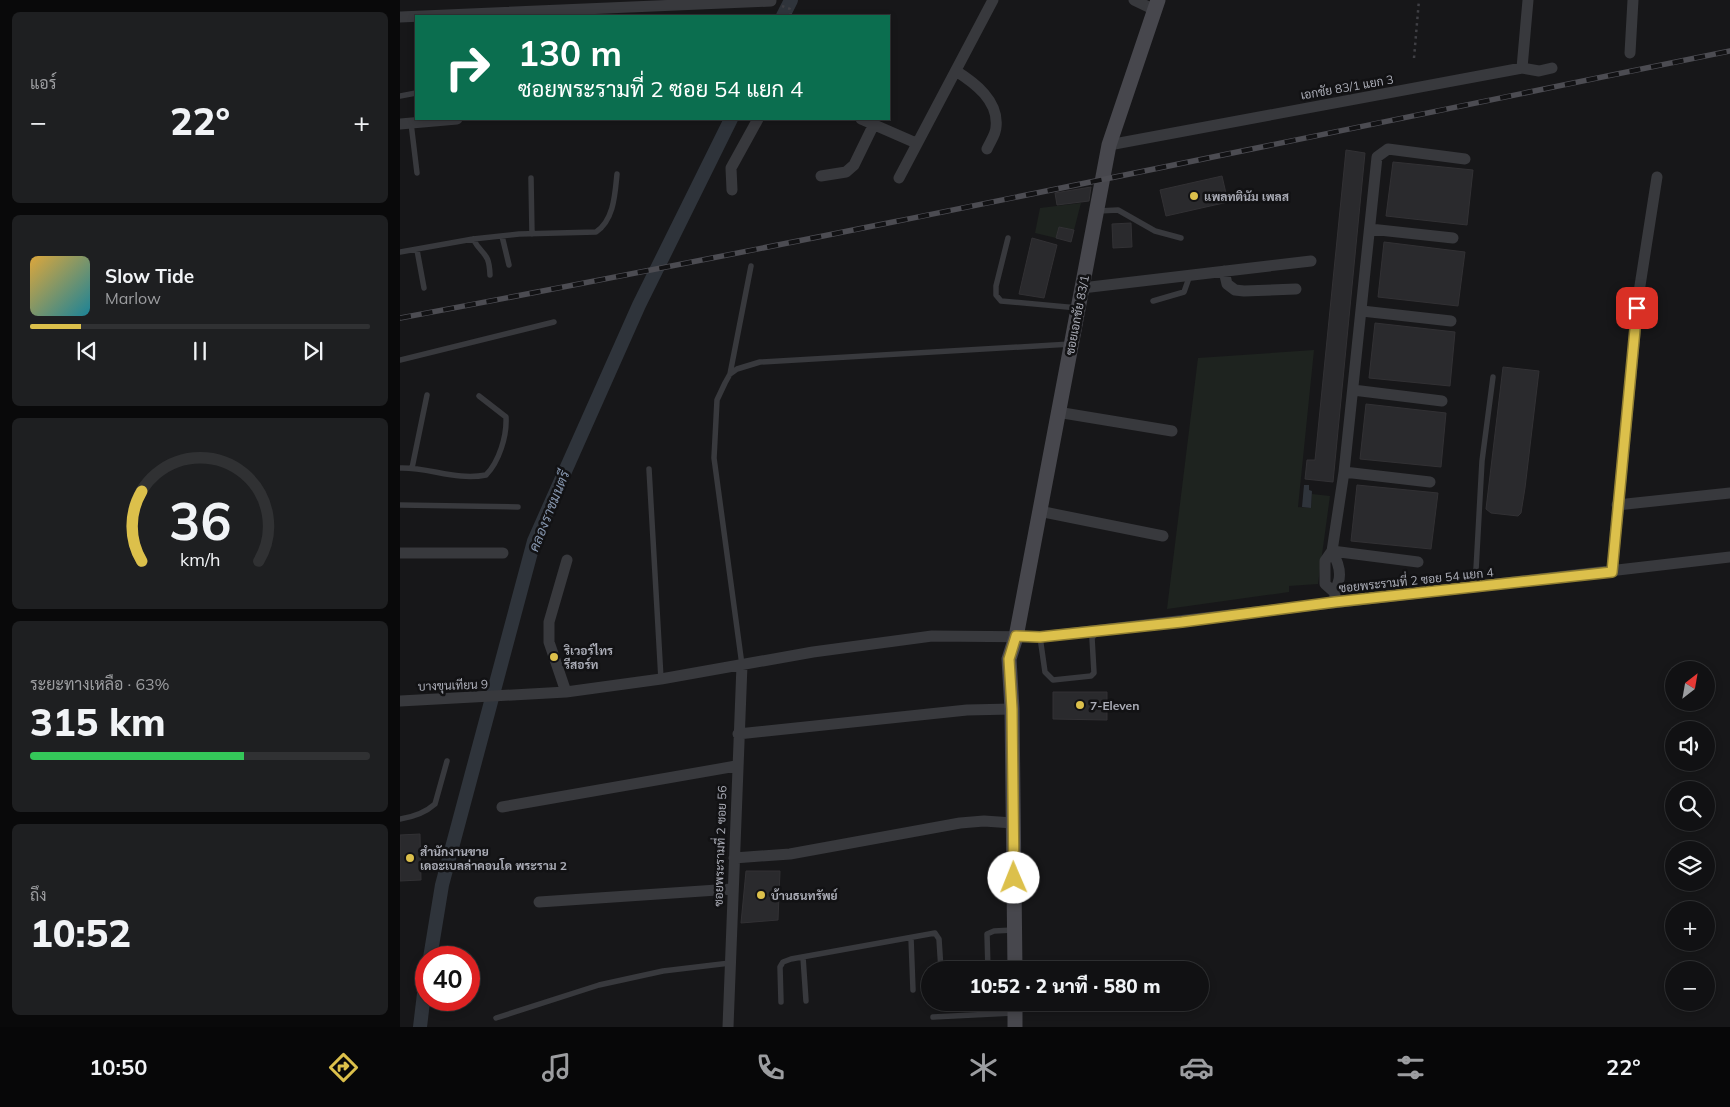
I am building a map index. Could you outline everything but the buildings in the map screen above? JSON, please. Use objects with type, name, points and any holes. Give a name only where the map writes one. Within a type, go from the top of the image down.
[{"type":"street","points":[[899,178],[994,0]]},
{"type":"street","points":[[1134,0],[1157,5]]},
{"type":"street","points":[[1522,68],[1528,0]]},
{"type":"street","points":[[1630,53],[1633,0]]},
{"type":"street","points":[[442,15],[734,1],[772,1]]},
{"type":"street","name":"ซอยเอกชัย 83/1","points":[[1015,961],[1012,709],[1009,659],[1016,636],[1057,412],[1110,145],[1157,5]]},
{"type":"street","points":[[400,17],[415,16]]},
{"type":"street","name":"เอกชัย 83/1 แยก 3","points":[[1110,145],[1522,68],[1539,71],[1552,68]]},
{"type":"street","points":[[956,71],[972,81],[988,99],[996,126],[987,149]]},
{"type":"street","points":[[406,124],[447,120]]},
{"type":"street","points":[[732,190],[731,168],[757,120]]},
{"type":"street","points":[[864,120],[916,143]]},
{"type":"street","points":[[821,176],[846,172],[854,165],[874,124]]},
{"type":"street","points":[[1335,597],[1339,582],[1338,562],[1332,551],[1344,472],[1377,157],[1388,149],[1465,159]]},
{"type":"street","points":[[1612,572],[1638,292],[1656,177]]},
{"type":"street","points":[[1370,228],[1453,238]]},
{"type":"street","points":[[1082,288],[1312,261]]},
{"type":"street","points":[[1224,271],[1227,284],[1235,290],[1296,289]]},
{"type":"street","points":[[1362,311],[1451,321]]},
{"type":"street","points":[[1353,390],[1442,401]]},
{"type":"street","points":[[1057,412],[1172,431]]},
{"type":"street","points":[[1344,472],[1430,482]]},
{"type":"street","points":[[1617,505],[1730,493]]},
{"type":"street","points":[[1039,511],[1163,536]]},
{"type":"street","points":[[1332,551],[1418,562]]},
{"type":"street","points":[[400,553],[503,553]]},
{"type":"street","name":"ซอยพระรามที่ 2 ซอย 54 แยก 4","points":[[742,665],[813,652],[932,636],[1040,637],[1335,597],[1475,588],[1730,557]]},
{"type":"street","points":[[566,692],[553,660],[549,642],[549,622],[567,560]]},
{"type":"street","name":"บางขุนเทียน 9","points":[[400,701],[508,697],[566,692],[742,665]]},
{"type":"street","name":"ซอยพระรามที่ 2 ซอย 56","points":[[728,1027],[736,766],[742,665]]},
{"type":"street","points":[[738,734],[967,710],[1012,709]]},
{"type":"street","points":[[502,807],[736,766]]},
{"type":"street","points":[[734,858],[790,854],[960,823],[1013,823]]},
{"type":"street","points":[[539,902],[732,890]]},
{"type":"lane","points":[[400,96],[415,93]]},
{"type":"lane","points":[[406,124],[417,173]]},
{"type":"lane","points":[[400,252],[473,239],[502,236],[596,232],[604,227],[613,205],[617,174]]},
{"type":"lane","points":[[531,178],[532,234]]},
{"type":"lane","points":[[1098,211],[1118,210],[1155,231],[1181,238]]},
{"type":"lane","points":[[502,236],[509,265]]},
{"type":"lane","points":[[1008,238],[996,286],[996,295],[1001,301],[1078,308]]},
{"type":"lane","points":[[473,239],[490,260],[490,275]]},
{"type":"lane","points":[[417,250],[424,288]]},
{"type":"lane","points":[[742,665],[714,458],[717,400],[730,374],[751,266]]},
{"type":"lane","points":[[1153,302],[1184,292],[1190,275]]},
{"type":"lane","points":[[400,360],[554,322]]},
{"type":"lane","points":[[730,374],[737,369],[760,362],[1071,344]]},
{"type":"lane","points":[[1475,588],[1482,461],[1493,377]]},
{"type":"lane","points":[[412,468],[427,395]]},
{"type":"lane","points":[[400,468],[412,468],[459,476],[474,477],[486,475],[503,441],[506,417],[479,396]]},
{"type":"lane","points":[[649,469],[661,678]]},
{"type":"lane","points":[[400,505],[518,507]]},
{"type":"lane","points":[[1040,637],[1045,672],[1048,677],[1053,680],[1091,676],[1094,673],[1092,638],[1098,630]]},
{"type":"lane","points":[[400,819],[411,818],[435,804],[447,761]]},
{"type":"lane","points":[[988,961],[988,934],[994,930],[1015,930]]},
{"type":"lane","points":[[781,1002],[781,965],[786,960],[935,933],[938,935],[940,961]]},
{"type":"lane","points":[[911,938],[913,990]]},
{"type":"lane","points":[[803,957],[806,1002]]},
{"type":"lane","points":[[496,1018],[599,985],[663,972],[730,964]]},
{"type":"lane","points":[[933,1017],[1015,1014]]},
{"type":"path","points":[[1414,58],[1419,0]]},
{"type":"path","points":[[790,9],[791,15]]},
{"type":"shaded area","points":[[1081,203],[1074,230],[1059,227],[1056,238],[1035,233],[1040,208]]},
{"type":"shaded area","points":[[1314,350],[1298,507],[1311,508],[1312,494],[1330,496],[1318,584],[1289,586],[1289,592],[1167,609],[1198,358]]},
{"type":"shaded area","points":[[1304,485],[1309,485],[1309,490],[1312,491],[1311,508],[1302,507]]},
{"type":"waterway","name":"คลองราชมนตรี","points":[[784,15],[791,0]]},
{"type":"waterway","name":"คลองราชมนตรี","points":[[432,946],[442,885],[534,541],[639,305],[731,120]]},
{"type":"waterway","name":"คลองราชมนตรี","points":[[420,1027],[422,1011]]},
{"type":"railway","points":[[400,318],[899,221],[1730,51]]},
{"type":"place","name":"แพลทตินัม เพลส","points":[[1194,196]]},
{"type":"place","name":"ริเวอร์ไทร รีสอร์ท","points":[[554,657]]},
{"type":"place","name":"7-Eleven","points":[[1080,705]]},
{"type":"place","name":"สำนักงานขาย เดอะเบลล่าคอนโด พระราม 2","points":[[410,858]]},
{"type":"place","name":"บ้านธนทรัพย์","points":[[761,895]]},
{"type":"route","points":[[1014,878],[1012,709],[1009,659],[1016,636],[1040,637],[1182,622],[1335,602],[1612,572],[1637,308]]}]
